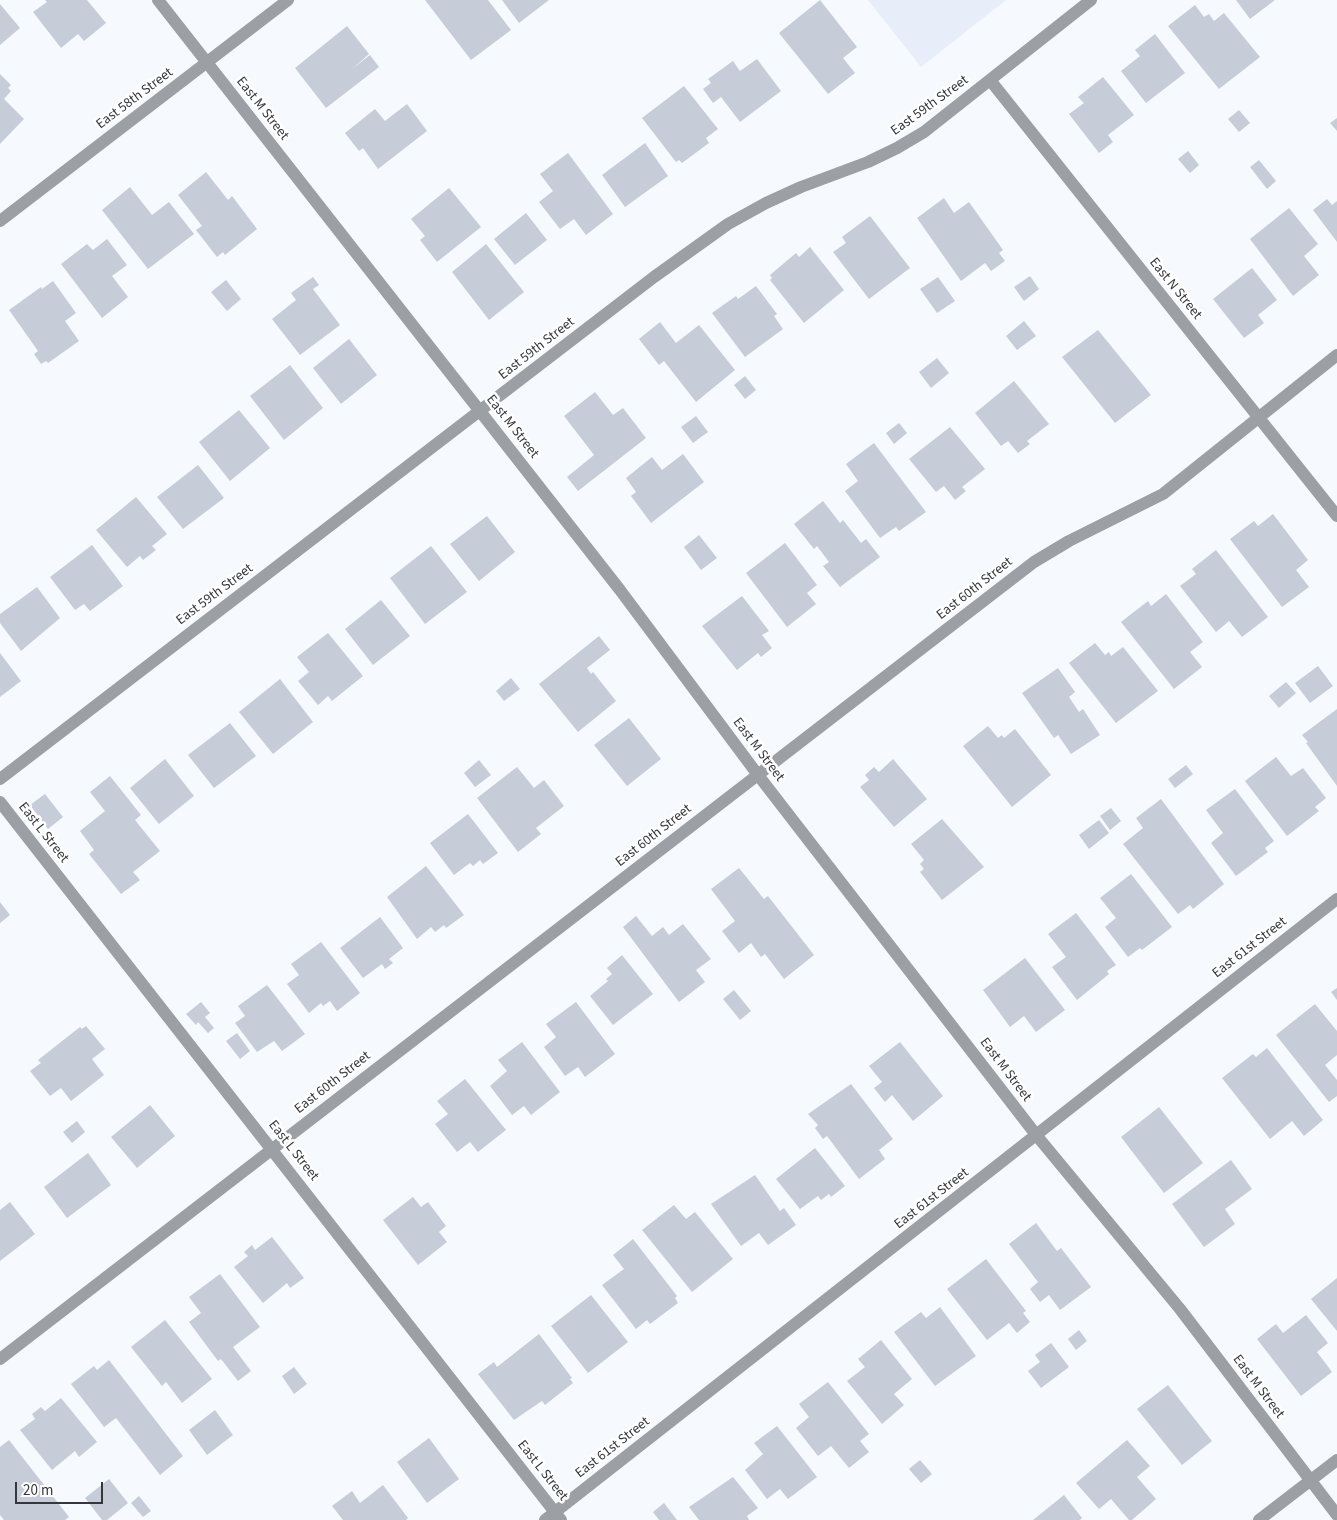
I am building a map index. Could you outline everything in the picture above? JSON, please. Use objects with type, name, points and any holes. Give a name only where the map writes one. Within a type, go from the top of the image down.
[{"type":"street","name":"East M Street","points":[[158,0],[620,590],[758,775],[1037,1136],[1180,1309],[1337,1515]]},
{"type":"street","name":"East 58th Street","points":[[0,221],[288,0]]},
{"type":"street","name":"East 59th Street","points":[[0,779],[481,412],[654,277],[728,224],[792,190],[868,162],[924,132],[1091,0]]},
{"type":"street","name":"East N Street","points":[[990,80],[1337,516]]},
{"type":"street","name":"East 60th Street","points":[[0,1358],[1034,562],[1163,494],[1337,355]]},
{"type":"street","name":"East L Street","points":[[0,802],[558,1516]]},
{"type":"street","name":"East 61st Street","points":[[544,1520],[558,1516],[1337,899]]},
{"type":"street","points":[[1259,1520],[1337,1460]]},
{"type":"shaded area","points":[[868,0],[1006,0],[921,67]]},
{"type":"building","points":[[45,0],[87,0],[106,23],[84,41],[78,34],[61,48],[33,12],[47,2]]},
{"type":"building","points":[[425,0],[488,0],[511,30],[471,60]]},
{"type":"building","points":[[502,0],[549,0],[519,23]]},
{"type":"building","points":[[820,0],[857,47],[843,58],[855,73],[828,94],[779,33]]},
{"type":"building","points":[[1236,0],[1275,0],[1250,19]]},
{"type":"building","points":[[0,4],[20,28],[0,45]]},
{"type":"building","points":[[1195,5],[1204,17],[1209,14],[1214,21],[1224,13],[1260,57],[1219,89],[1168,26]]},
{"type":"building","points":[[347,26],[369,54],[352,69],[370,55],[379,67],[326,108],[295,68]]},
{"type":"building","points":[[1155,34],[1185,73],[1146,103],[1121,71],[1140,56],[1135,50]]},
{"type":"building","points":[[757,59],[781,91],[740,122],[721,97],[713,103],[703,89],[711,83],[708,79],[733,61],[740,71]]},
{"type":"building","points":[[0,74],[11,85],[8,88],[11,91],[4,99],[24,119],[0,144]]},
{"type":"building","points":[[1103,77],[1134,115],[1108,135],[1113,142],[1099,153],[1069,114],[1084,103],[1078,97]]},
{"type":"building","points":[[684,86],[718,129],[706,138],[709,143],[682,163],[679,160],[676,162],[642,118]]},
{"type":"building","points":[[407,104],[427,131],[378,169],[363,148],[359,151],[345,133],[375,109],[385,121]]},
{"type":"building","points":[[1239,110],[1250,123],[1239,132],[1228,119]]},
{"type":"building","points":[[1337,118],[1337,131],[1330,123]]},
{"type":"building","points":[[645,143],[668,176],[625,207],[602,175]]},
{"type":"building","points":[[1188,151],[1199,165],[1190,173],[1178,159]]},
{"type":"building","points":[[568,153],[613,214],[586,235],[574,219],[560,229],[539,202],[553,191],[540,174]]},
{"type":"building","points":[[1259,160],[1276,181],[1267,189],[1250,167]]},
{"type":"building","points":[[206,172],[228,200],[232,196],[257,229],[225,255],[223,252],[217,257],[196,230],[202,226],[178,195]]},
{"type":"building","points":[[130,187],[152,215],[169,202],[194,234],[148,269],[102,210]]},
{"type":"building","points":[[449,188],[481,227],[437,262],[420,240],[425,236],[411,219]]},
{"type":"building","points":[[944,198],[954,213],[969,202],[1003,250],[999,253],[1005,261],[991,271],[985,263],[961,281],[917,218]]},
{"type":"building","points":[[1327,199],[1332,205],[1337,201],[1337,242],[1313,210]]},
{"type":"building","points":[[1289,208],[1318,244],[1304,256],[1319,275],[1293,296],[1250,239]]},
{"type":"building","points":[[526,213],[547,240],[515,265],[494,239]]},
{"type":"building","points":[[870,216],[910,268],[869,299],[833,252],[846,243],[842,237]]},
{"type":"building","points":[[107,239],[127,265],[112,276],[128,297],[102,318],[61,264],[87,244],[93,250]]},
{"type":"building","points":[[486,244],[524,292],[489,320],[452,272]]},
{"type":"building","points":[[810,247],[844,290],[804,323],[770,280],[772,278],[770,275],[796,253],[799,257]]},
{"type":"building","points":[[1252,268],[1277,300],[1258,315],[1264,323],[1244,338],[1213,299]]},
{"type":"building","points":[[1030,276],[1039,289],[1024,301],[1014,287]]},
{"type":"building","points":[[313,277],[319,285],[313,289],[340,325],[300,355],[272,319],[296,300],[291,293]]},
{"type":"building","points":[[938,277],[955,301],[937,313],[920,289]]},
{"type":"building","points":[[226,280],[241,299],[227,311],[211,292]]},
{"type":"building","points":[[53,281],[76,313],[65,321],[79,341],[48,363],[46,361],[41,364],[34,354],[38,351],[9,310],[41,287],[42,289]]},
{"type":"building","points":[[756,286],[777,314],[774,316],[783,329],[745,357],[712,313],[736,296],[738,299]]},
{"type":"building","points":[[1024,321],[1036,336],[1017,350],[1006,336]]},
{"type":"building","points":[[660,322],[676,343],[699,325],[735,370],[696,402],[664,361],[659,365],[639,339]]},
{"type":"building","points":[[1098,330],[1151,395],[1115,423],[1062,357]]},
{"type":"building","points":[[349,339],[377,375],[341,404],[313,368]]},
{"type":"building","points":[[937,358],[949,373],[931,388],[919,372]]},
{"type":"building","points":[[290,365],[323,408],[284,440],[250,396]]},
{"type":"building","points":[[745,376],[756,390],[745,399],[734,385]]},
{"type":"building","points":[[1014,381],[1049,424],[1027,441],[1030,444],[1018,453],[1008,441],[1001,446],[975,413]]},
{"type":"building","points":[[595,392],[613,415],[623,408],[646,438],[578,491],[567,477],[594,455],[564,416]]},
{"type":"building","points":[[239,410],[270,448],[230,481],[199,442]]},
{"type":"building","points":[[696,416],[708,432],[693,443],[681,427]]},
{"type":"building","points":[[899,423],[907,433],[894,444],[886,433]]},
{"type":"building","points":[[950,427],[985,469],[962,487],[966,491],[955,500],[944,486],[936,492],[909,459]]},
{"type":"building","points":[[874,443],[926,512],[899,531],[896,527],[880,538],[845,491],[858,481],[846,464]]},
{"type":"building","points":[[683,454],[704,482],[651,523],[631,496],[636,492],[626,478],[652,457],[662,470]]},
{"type":"building","points":[[198,465],[224,498],[183,529],[157,497]]},
{"type":"building","points":[[136,497],[167,534],[152,546],[156,550],[143,560],[140,556],[127,567],[96,530]]},
{"type":"building","points":[[823,501],[840,523],[843,520],[861,543],[866,539],[880,557],[840,587],[823,566],[829,562],[817,546],[814,549],[794,524]]},
{"type":"building","points":[[1273,514],[1308,560],[1296,570],[1309,587],[1282,607],[1230,539],[1254,521],[1258,526]]},
{"type":"building","points":[[487,516],[515,552],[479,581],[450,544]]},
{"type":"building","points":[[699,535],[717,558],[701,570],[684,547]]},
{"type":"building","points":[[785,543],[817,585],[807,593],[816,604],[787,627],[746,573]]},
{"type":"building","points":[[92,545],[123,586],[90,611],[84,604],[75,610],[50,577]]},
{"type":"building","points":[[431,546],[467,592],[425,624],[390,578]]},
{"type":"building","points":[[1216,550],[1268,617],[1242,637],[1229,621],[1216,632],[1180,586],[1196,574],[1192,569]]},
{"type":"building","points":[[37,587],[60,618],[21,651],[0,623],[0,614]]},
{"type":"building","points":[[1166,594],[1203,642],[1190,652],[1202,667],[1174,689],[1121,622],[1148,601],[1151,606]]},
{"type":"building","points":[[742,596],[769,631],[762,635],[772,648],[761,657],[758,653],[737,670],[702,626]]},
{"type":"building","points":[[381,600],[410,636],[373,665],[345,629]]},
{"type":"building","points":[[328,633],[363,676],[332,701],[328,696],[318,705],[298,681],[309,672],[297,657]]},
{"type":"building","points":[[599,636],[610,650],[587,668],[591,674],[593,672],[616,701],[578,732],[539,684]]},
{"type":"building","points":[[1095,643],[1105,655],[1109,652],[1111,656],[1123,647],[1158,691],[1116,723],[1069,663]]},
{"type":"building","points":[[0,653],[21,681],[0,697]]},
{"type":"building","points":[[1318,666],[1333,686],[1310,703],[1295,683]]},
{"type":"building","points":[[1058,668],[1075,692],[1069,697],[1079,712],[1083,709],[1100,735],[1071,754],[1058,735],[1054,738],[1022,693]]},
{"type":"building","points":[[511,678],[520,689],[504,701],[496,691]]},
{"type":"building","points":[[280,679],[313,722],[273,754],[239,712]]},
{"type":"building","points":[[1286,682],[1296,693],[1279,708],[1269,696]]},
{"type":"building","points":[[1337,709],[1337,786],[1302,735]]},
{"type":"building","points":[[629,718],[661,759],[627,786],[594,745]]},
{"type":"building","points":[[230,723],[256,756],[214,788],[188,755]]},
{"type":"building","points":[[988,726],[998,738],[1002,735],[1004,738],[1015,729],[1051,775],[1012,807],[963,746]]},
{"type":"building","points":[[1276,757],[1291,776],[1303,768],[1326,798],[1315,807],[1319,811],[1287,836],[1245,781]]},
{"type":"building","points":[[165,759],[194,796],[159,824],[130,788]]},
{"type":"building","points":[[893,759],[927,799],[894,827],[860,787],[869,780],[865,775],[874,767],[879,772]]},
{"type":"building","points":[[479,760],[491,775],[475,787],[464,773]]},
{"type":"building","points":[[1186,765],[1193,774],[1175,788],[1168,779]]},
{"type":"building","points":[[517,767],[534,788],[544,780],[564,806],[536,828],[541,834],[518,852],[477,798]]},
{"type":"building","points":[[110,776],[141,815],[135,820],[160,851],[133,872],[140,880],[121,894],[89,854],[94,850],[80,831],[105,811],[90,792]]},
{"type":"building","points":[[1235,789],[1274,841],[1265,848],[1268,852],[1236,876],[1211,843],[1223,833],[1206,810]]},
{"type":"building","points":[[45,794],[63,817],[48,829],[30,805]]},
{"type":"building","points":[[1161,799],[1224,884],[1193,909],[1190,905],[1178,914],[1123,844],[1143,828],[1136,818]]},
{"type":"building","points":[[1111,808],[1121,821],[1110,830],[1100,816]]},
{"type":"building","points":[[468,814],[498,853],[483,864],[480,860],[473,866],[470,863],[454,875],[430,843]]},
{"type":"building","points":[[942,819],[984,867],[942,900],[920,872],[924,869],[920,864],[924,860],[911,844]]},
{"type":"building","points":[[1099,820],[1109,833],[1089,849],[1079,835]]},
{"type":"building","points":[[426,866],[464,915],[446,928],[444,925],[435,932],[431,927],[417,939],[387,897]]},
{"type":"building","points":[[739,868],[764,899],[768,896],[814,955],[784,979],[765,954],[761,957],[751,943],[739,953],[722,931],[735,921],[711,889]]},
{"type":"building","points":[[1131,874],[1172,927],[1142,950],[1140,948],[1128,957],[1105,927],[1116,918],[1100,898]]},
{"type":"building","points":[[0,902],[10,915],[0,923]]},
{"type":"building","points":[[1076,913],[1116,965],[1107,971],[1109,974],[1077,1000],[1052,967],[1066,957],[1048,934]]},
{"type":"building","points":[[636,916],[652,936],[663,927],[669,935],[683,924],[711,959],[696,970],[705,982],[679,1002],[623,927]]},
{"type":"building","points":[[380,917],[403,948],[389,959],[393,963],[385,969],[382,964],[363,978],[340,948]]},
{"type":"building","points":[[321,942],[360,993],[337,1011],[330,1001],[323,1006],[321,1003],[309,1013],[287,984],[299,975],[291,964]]},
{"type":"building","points":[[622,955],[653,994],[613,1025],[590,996],[608,981],[606,979],[612,974],[607,968]]},
{"type":"building","points":[[1025,958],[1065,1010],[1036,1032],[1024,1016],[1010,1027],[983,990]]},
{"type":"building","points":[[267,985],[305,1034],[282,1051],[274,1041],[257,1052],[235,1023],[245,1016],[238,1006]]},
{"type":"building","points":[[1337,988],[1337,1000],[1331,992]]},
{"type":"building","points":[[734,990],[751,1011],[740,1020],[723,999]]},
{"type":"building","points":[[201,1002],[210,1013],[205,1017],[214,1028],[208,1033],[198,1022],[196,1025],[186,1014]]},
{"type":"building","points":[[576,1002],[615,1054],[585,1077],[578,1067],[565,1076],[544,1047],[556,1037],[546,1024]]},
{"type":"building","points":[[1315,1004],[1337,1031],[1337,1055],[1325,1065],[1337,1080],[1337,1096],[1329,1102],[1276,1035]]},
{"type":"building","points":[[86,1026],[105,1049],[92,1059],[104,1075],[71,1101],[61,1088],[50,1096],[30,1071],[41,1063],[38,1060],[80,1027],[82,1029]]},
{"type":"building","points":[[237,1033],[250,1051],[240,1059],[226,1041]]},
{"type":"building","points":[[522,1042],[560,1092],[531,1115],[524,1106],[512,1115],[490,1086],[507,1071],[498,1060]]},
{"type":"building","points":[[900,1042],[943,1096],[913,1121],[892,1095],[885,1102],[874,1088],[882,1082],[869,1066]]},
{"type":"building","points":[[1267,1048],[1323,1120],[1304,1136],[1292,1121],[1270,1139],[1222,1078],[1253,1054],[1256,1057]]},
{"type":"building","points":[[465,1079],[506,1130],[478,1152],[470,1142],[457,1152],[435,1124],[448,1114],[437,1101]]},
{"type":"building","points":[[851,1084],[893,1139],[879,1150],[885,1159],[859,1179],[827,1136],[823,1139],[815,1128],[818,1125],[808,1114]]},
{"type":"building","points":[[150,1105],[175,1136],[137,1168],[111,1137]]},
{"type":"building","points":[[1159,1107],[1203,1163],[1164,1193],[1121,1137]]},
{"type":"building","points":[[77,1121],[85,1132],[72,1143],[63,1132]]},
{"type":"building","points":[[815,1148],[845,1186],[831,1197],[829,1194],[821,1200],[818,1196],[800,1209],[776,1179]]},
{"type":"building","points":[[88,1153],[111,1185],[67,1218],[44,1187]]},
{"type":"building","points":[[1231,1160],[1252,1189],[1225,1209],[1235,1224],[1204,1247],[1172,1204]]},
{"type":"building","points":[[755,1175],[780,1211],[784,1208],[796,1225],[768,1245],[759,1233],[741,1246],[711,1204]]},
{"type":"building","points":[[413,1197],[421,1207],[428,1202],[446,1226],[439,1232],[447,1242],[418,1265],[383,1220]]},
{"type":"building","points":[[10,1202],[35,1234],[0,1261],[0,1210]]},
{"type":"building","points":[[674,1205],[686,1219],[695,1212],[733,1259],[692,1292],[642,1230]]},
{"type":"building","points":[[1036,1223],[1057,1251],[1061,1248],[1091,1287],[1060,1310],[1049,1295],[1040,1302],[1030,1289],[1038,1282],[1009,1244]]},
{"type":"building","points":[[272,1237],[304,1278],[290,1288],[287,1283],[263,1303],[234,1267],[248,1256],[244,1252],[252,1245],[255,1250]]},
{"type":"building","points":[[633,1239],[677,1296],[675,1298],[678,1303],[650,1324],[647,1320],[636,1329],[602,1285],[624,1269],[613,1255]]},
{"type":"building","points":[[986,1259],[1026,1311],[1023,1313],[1030,1322],[1017,1333],[1009,1323],[987,1340],[947,1289]]},
{"type":"building","points":[[220,1274],[260,1327],[233,1347],[251,1371],[238,1381],[221,1359],[218,1361],[189,1322],[201,1313],[189,1297]]},
{"type":"building","points":[[1337,1278],[1337,1331],[1311,1299]]},
{"type":"building","points":[[591,1295],[628,1342],[588,1373],[551,1326]]},
{"type":"building","points":[[940,1307],[976,1356],[935,1386],[894,1332],[921,1312],[926,1318]]},
{"type":"building","points":[[1306,1315],[1328,1343],[1317,1352],[1332,1372],[1301,1396],[1257,1339],[1276,1324],[1283,1333]]},
{"type":"building","points":[[165,1320],[212,1379],[182,1403],[166,1382],[162,1386],[131,1347]]},
{"type":"building","points":[[1079,1330],[1087,1341],[1076,1350],[1068,1339]]},
{"type":"building","points":[[539,1334],[572,1378],[570,1379],[573,1383],[545,1405],[542,1401],[514,1420],[478,1374],[494,1362],[497,1367]]},
{"type":"building","points":[[881,1340],[912,1379],[894,1394],[904,1405],[882,1424],[847,1381],[865,1367],[858,1359]]},
{"type":"building","points":[[1051,1343],[1069,1367],[1041,1388],[1028,1371],[1040,1362],[1035,1355]]},
{"type":"building","points":[[109,1360],[183,1456],[160,1475],[116,1418],[104,1427],[71,1384],[94,1366],[97,1370]]},
{"type":"building","points":[[294,1367],[307,1384],[294,1394],[282,1376]]},
{"type":"building","points":[[828,1382],[869,1434],[860,1441],[869,1452],[849,1468],[831,1446],[818,1456],[796,1428],[809,1417],[799,1404]]},
{"type":"building","points":[[1168,1385],[1212,1441],[1182,1465],[1137,1409]]},
{"type":"building","points":[[61,1398],[97,1442],[79,1457],[75,1451],[52,1470],[20,1430],[35,1419],[32,1414],[41,1407],[45,1411]]},
{"type":"building","points":[[215,1410],[233,1435],[207,1455],[189,1430]]},
{"type":"building","points":[[777,1426],[817,1477],[788,1499],[780,1489],[767,1499],[745,1470],[763,1454],[754,1443]]},
{"type":"building","points":[[429,1438],[459,1479],[427,1503],[397,1462]]},
{"type":"building","points":[[9,1440],[69,1517],[65,1520],[4,1520],[0,1515],[0,1447]]},
{"type":"building","points":[[1127,1440],[1150,1466],[1137,1477],[1156,1499],[1132,1520],[1129,1520],[1111,1499],[1099,1509],[1076,1483]]},
{"type":"building","points":[[920,1460],[932,1474],[921,1483],[909,1469]]},
{"type":"building","points":[[733,1477],[758,1508],[747,1516],[749,1520],[699,1520],[689,1507]]},
{"type":"building","points":[[109,1479],[128,1503],[107,1520],[102,1520],[85,1498]]},
{"type":"building","points":[[383,1485],[408,1518],[406,1520],[343,1520],[332,1506],[352,1491],[360,1503]]},
{"type":"building","points":[[1064,1495],[1082,1518],[1080,1520],[1033,1520]]},
{"type":"building","points":[[139,1496],[151,1511],[143,1517],[131,1503]]},
{"type":"building","points":[[664,1503],[677,1520],[659,1520],[653,1512]]}]
